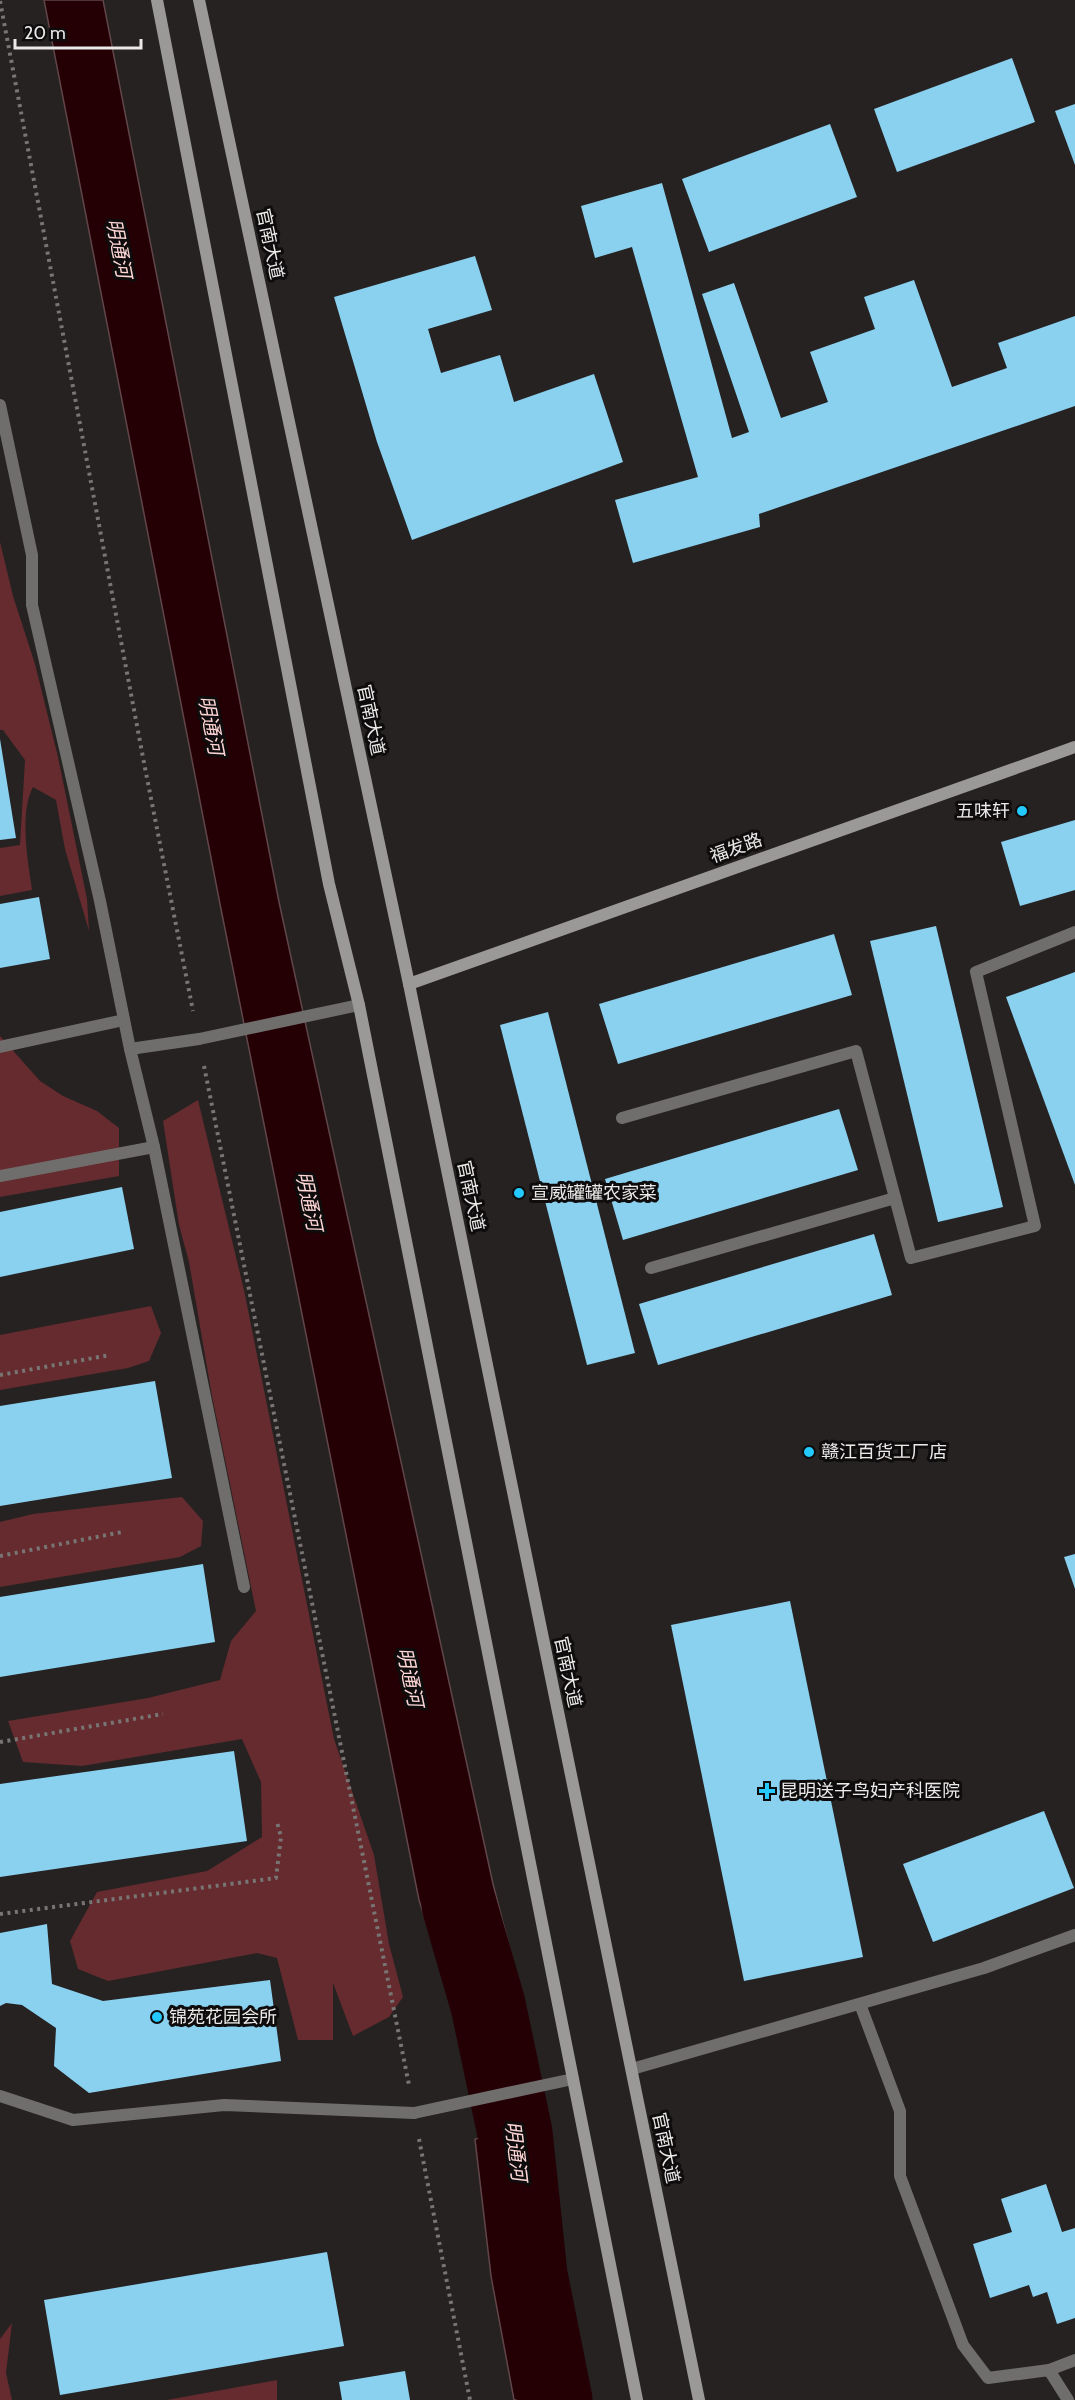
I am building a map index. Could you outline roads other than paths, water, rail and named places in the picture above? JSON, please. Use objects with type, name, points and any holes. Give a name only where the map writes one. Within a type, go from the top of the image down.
[{"type":"main road","points":[[157,0],[329,884],[358,1005],[637,2400]]},
{"type":"main road","name":"官南大道","points":[[199,0],[409,984],[699,2400]]},
{"type":"main road","name":"福发路","points":[[409,984],[1075,747]]},
{"type":"street","points":[[0,405],[32,555],[32,605],[100,901],[130,1049],[154,1147],[244,1587]]},
{"type":"street","points":[[622,1118],[856,1051],[911,1258],[1035,1226],[976,972],[1075,932]]},
{"type":"street","points":[[130,1049],[199,1039],[358,1005]]},
{"type":"street","points":[[0,1047],[124,1020]]},
{"type":"street","points":[[0,1176],[154,1147]]},
{"type":"street","points":[[651,1268],[895,1198]]},
{"type":"street","points":[[632,2069],[984,1968],[1075,1935]]},
{"type":"street","points":[[860,2004],[900,2111],[900,2176],[963,2345],[988,2378],[1049,2370],[1075,2360]]},
{"type":"street","points":[[0,2096],[73,2120],[224,2105],[414,2113],[573,2079]]},
{"type":"street","points":[[1049,2370],[1068,2400]]},
{"type":"water","points":[[44,0],[103,0],[279,902],[493,1884],[522,1996],[453,2010],[419,1900],[220,904]]},
{"type":"water","points":[[544,2126],[552,2264],[581,2400],[514,2400],[491,2276],[475,2139]]},
{"type":"waterway","name":"明通河","points":[[459,1905],[488,2005],[515,2133],[530,2275],[555,2400]]},
{"type":"place","name":"五味轩","points":[[1022,811]]},
{"type":"place","name":"宣威罐罐农家菜","points":[[519,1193]]},
{"type":"place","name":"赣江百货工厂店","points":[[809,1452]]},
{"type":"place","name":"昆明送子鸟妇产科医院","points":[[767,1791]]},
{"type":"place","name":"锦苑花园会所","points":[[157,2017]]}]
